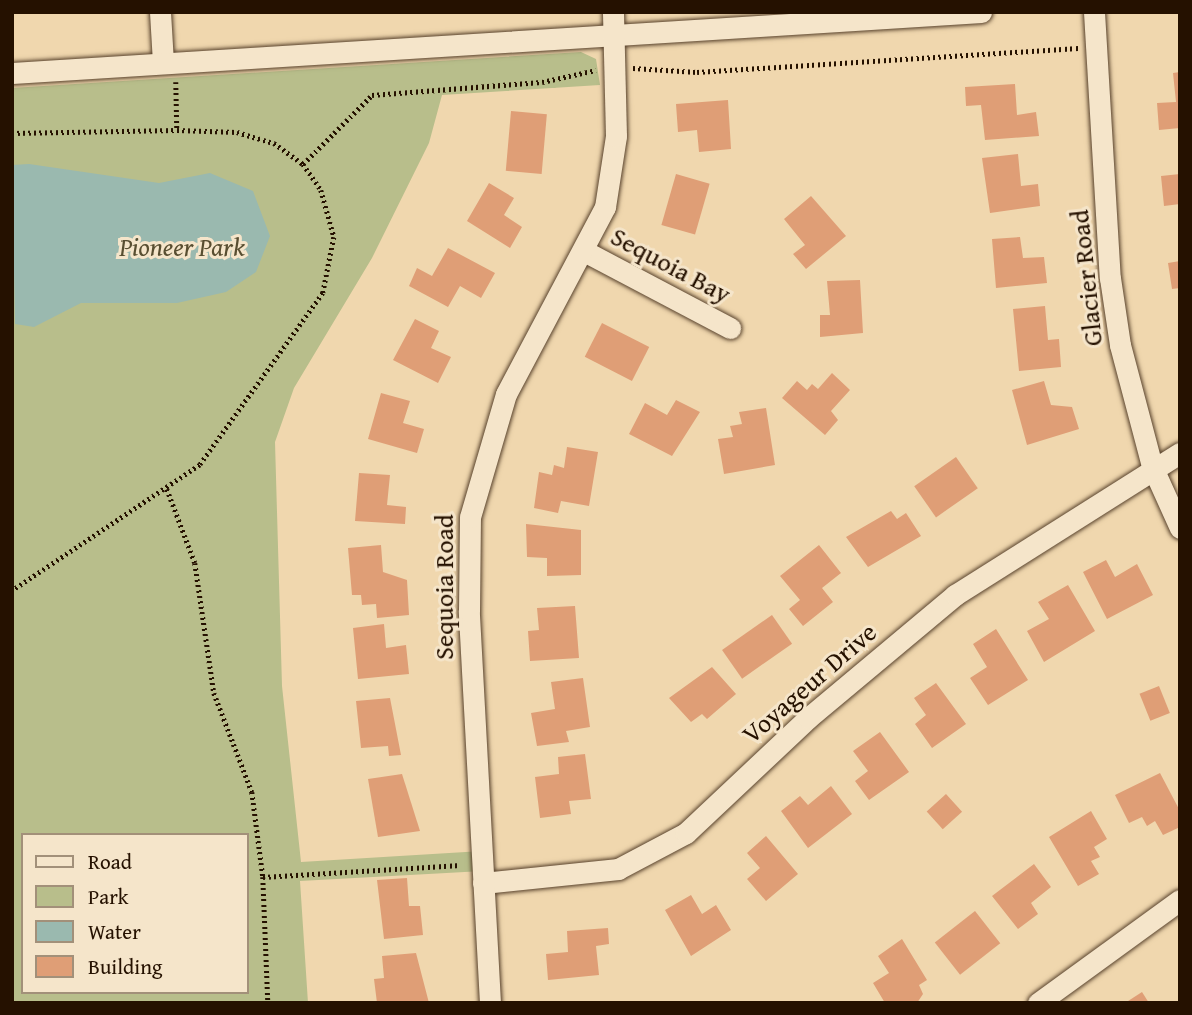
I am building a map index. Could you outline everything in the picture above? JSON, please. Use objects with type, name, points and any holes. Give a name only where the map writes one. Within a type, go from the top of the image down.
[{"type":"street","points":[[160,12],[169,62]]},
{"type":"street","name":"Sequoia Road","points":[[490,1003],[468,611],[470,517],[506,394],[586,252],[613,172],[616,69],[614,12]]},
{"type":"street","points":[[12,73],[981,12]]},
{"type":"street","name":"Glacier Road","points":[[1094,12],[1110,278],[1135,410],[1152,466],[1180,528]]},
{"type":"street","name":"Sequoia Bay","points":[[586,252],[730,328]]},
{"type":"street","name":"Voyageur Drive","points":[[483,874],[618,869],[686,833],[808,718],[955,595],[1152,466],[1180,453]]},
{"type":"street","points":[[1038,1003],[1180,900]]},
{"type":"path","points":[[303,164],[372,95],[542,82],[616,69],[697,72],[1077,48]]},
{"type":"path","points":[[169,62],[177,130]]},
{"type":"path","points":[[12,133],[177,130],[237,132],[274,143],[303,164],[330,211],[333,246],[323,293],[224,439],[167,489],[12,591]]},
{"type":"path","points":[[167,489],[195,564],[209,674],[251,792],[263,877],[268,1003]]},
{"type":"path","points":[[263,877],[483,874]]},
{"type":"green space","name":"Pioneer Park","points":[[581,52],[596,59],[600,85],[442,95],[429,143],[372,258],[294,388],[275,442],[282,686],[301,862],[482,851],[483,871],[300,881],[308,1003],[12,1003],[12,88]]},
{"type":"water","points":[[29,164],[159,183],[210,173],[253,191],[270,236],[256,272],[226,292],[177,303],[81,303],[34,327],[15,324],[12,165]]},
{"type":"building","points":[[1180,72],[1180,128],[1159,130],[1157,103],[1176,102],[1173,73]]},
{"type":"building","points":[[1015,84],[1017,115],[1036,112],[1039,136],[985,140],[981,105],[966,106],[965,87]]},
{"type":"building","points":[[728,100],[731,149],[699,152],[697,130],[678,132],[676,104]]},
{"type":"building","points":[[511,111],[547,114],[542,174],[506,171]]},
{"type":"building","points":[[1018,154],[1021,186],[1038,184],[1040,206],[990,213],[982,158]]},
{"type":"building","points":[[676,174],[710,184],[695,235],[661,225]]},
{"type":"building","points":[[1180,174],[1180,204],[1164,206],[1161,176]]},
{"type":"building","points":[[489,183],[514,198],[504,215],[522,227],[510,248],[467,221]]},
{"type":"building","points":[[811,196],[846,236],[806,269],[793,254],[805,245],[784,219]]},
{"type":"building","points":[[1020,237],[1023,258],[1044,257],[1047,283],[996,288],[992,239]]},
{"type":"building","points":[[448,248],[495,273],[481,298],[460,286],[448,307],[409,286],[417,268],[432,276]]},
{"type":"building","points":[[1180,261],[1180,288],[1172,289],[1168,263]]},
{"type":"building","points":[[860,280],[863,333],[820,337],[820,315],[830,315],[827,281]]},
{"type":"building","points":[[1045,306],[1048,340],[1059,339],[1061,367],[1019,371],[1013,309]]},
{"type":"building","points":[[415,319],[439,331],[431,348],[451,357],[438,383],[393,360]]},
{"type":"building","points":[[602,323],[649,347],[632,381],[585,357]]},
{"type":"building","points":[[832,373],[850,390],[831,411],[838,420],[825,435],[782,398],[797,381],[807,390],[812,384],[818,389]]},
{"type":"building","points":[[1044,381],[1051,405],[1072,407],[1079,429],[1027,445],[1012,390]]},
{"type":"building","points":[[381,393],[410,401],[403,423],[424,429],[417,453],[368,439]]},
{"type":"building","points":[[676,400],[700,412],[672,456],[629,434],[645,403],[667,415]]},
{"type":"building","points":[[766,408],[775,465],[724,474],[718,439],[733,437],[730,426],[742,424],[739,412]]},
{"type":"building","points":[[567,447],[598,452],[589,506],[561,501],[558,513],[534,508],[539,472],[552,475],[554,465],[564,468]]},
{"type":"building","points":[[956,457],[978,488],[936,517],[914,486]]},
{"type":"building","points":[[359,473],[390,475],[387,505],[406,507],[405,524],[355,521]]},
{"type":"building","points":[[891,511],[897,519],[906,513],[921,536],[868,567],[846,537]]},
{"type":"building","points":[[526,524],[581,530],[581,575],[547,576],[547,558],[527,557]]},
{"type":"building","points":[[381,545],[383,572],[407,580],[409,615],[377,618],[376,604],[362,605],[361,595],[352,595],[348,548]]},
{"type":"building","points":[[819,545],[841,573],[822,588],[833,602],[803,626],[789,609],[800,600],[780,576]]},
{"type":"building","points":[[1106,560],[1115,577],[1137,564],[1153,595],[1107,619],[1083,572]]},
{"type":"building","points":[[1068,585],[1095,631],[1044,662],[1027,631],[1049,619],[1038,602]]},
{"type":"building","points":[[575,606],[579,658],[530,661],[528,631],[539,630],[537,608]]},
{"type":"building","points":[[772,615],[792,644],[742,679],[722,650]]},
{"type":"building","points":[[384,624],[386,648],[406,645],[409,674],[358,679],[353,628]]},
{"type":"building","points":[[996,629],[1028,680],[988,705],[970,678],[987,667],[973,644]]},
{"type":"building","points":[[712,667],[736,694],[707,719],[702,714],[691,722],[669,698]]},
{"type":"building","points":[[583,678],[590,727],[566,731],[569,742],[537,746],[531,713],[555,709],[551,682]]},
{"type":"building","points":[[936,683],[966,724],[932,748],[915,724],[926,715],[914,698]]},
{"type":"building","points":[[1159,686],[1170,713],[1150,721],[1140,694]]},
{"type":"building","points":[[390,698],[401,755],[389,756],[388,746],[361,748],[356,701]]},
{"type":"building","points":[[880,732],[909,772],[869,800],[855,781],[868,771],[853,751]]},
{"type":"building","points":[[585,754],[591,799],[569,801],[571,814],[540,818],[535,777],[559,774],[558,757]]},
{"type":"building","points":[[1160,773],[1180,811],[1180,827],[1163,835],[1155,821],[1147,826],[1142,817],[1129,823],[1115,795]]},
{"type":"building","points":[[402,774],[420,831],[378,837],[368,779]]},
{"type":"building","points":[[831,786],[852,814],[808,848],[781,811],[800,796],[808,805]]},
{"type":"building","points":[[946,794],[962,812],[943,829],[927,811]]},
{"type":"building","points":[[1091,811],[1107,839],[1094,847],[1100,857],[1091,861],[1099,874],[1078,886],[1049,837]]},
{"type":"building","points":[[766,836],[798,874],[766,901],[747,879],[760,868],[747,853]]},
{"type":"building","points":[[1034,864],[1051,887],[1031,903],[1038,914],[1018,929],[992,896]]},
{"type":"building","points":[[407,878],[409,906],[420,906],[423,935],[384,939],[377,880]]},
{"type":"building","points":[[691,895],[702,914],[716,905],[731,930],[691,956],[665,910]]},
{"type":"building","points":[[975,911],[1000,943],[960,975],[935,942]]},
{"type":"building","points":[[608,928],[609,944],[596,946],[599,975],[548,980],[546,954],[568,952],[567,931]]},
{"type":"building","points":[[902,939],[927,980],[919,985],[923,994],[917,1003],[885,1003],[873,983],[889,973],[878,956]]},
{"type":"building","points":[[416,953],[429,1003],[377,1003],[374,979],[384,978],[382,956]]},
{"type":"building","points":[[1142,992],[1149,1003],[1125,1003]]}]
